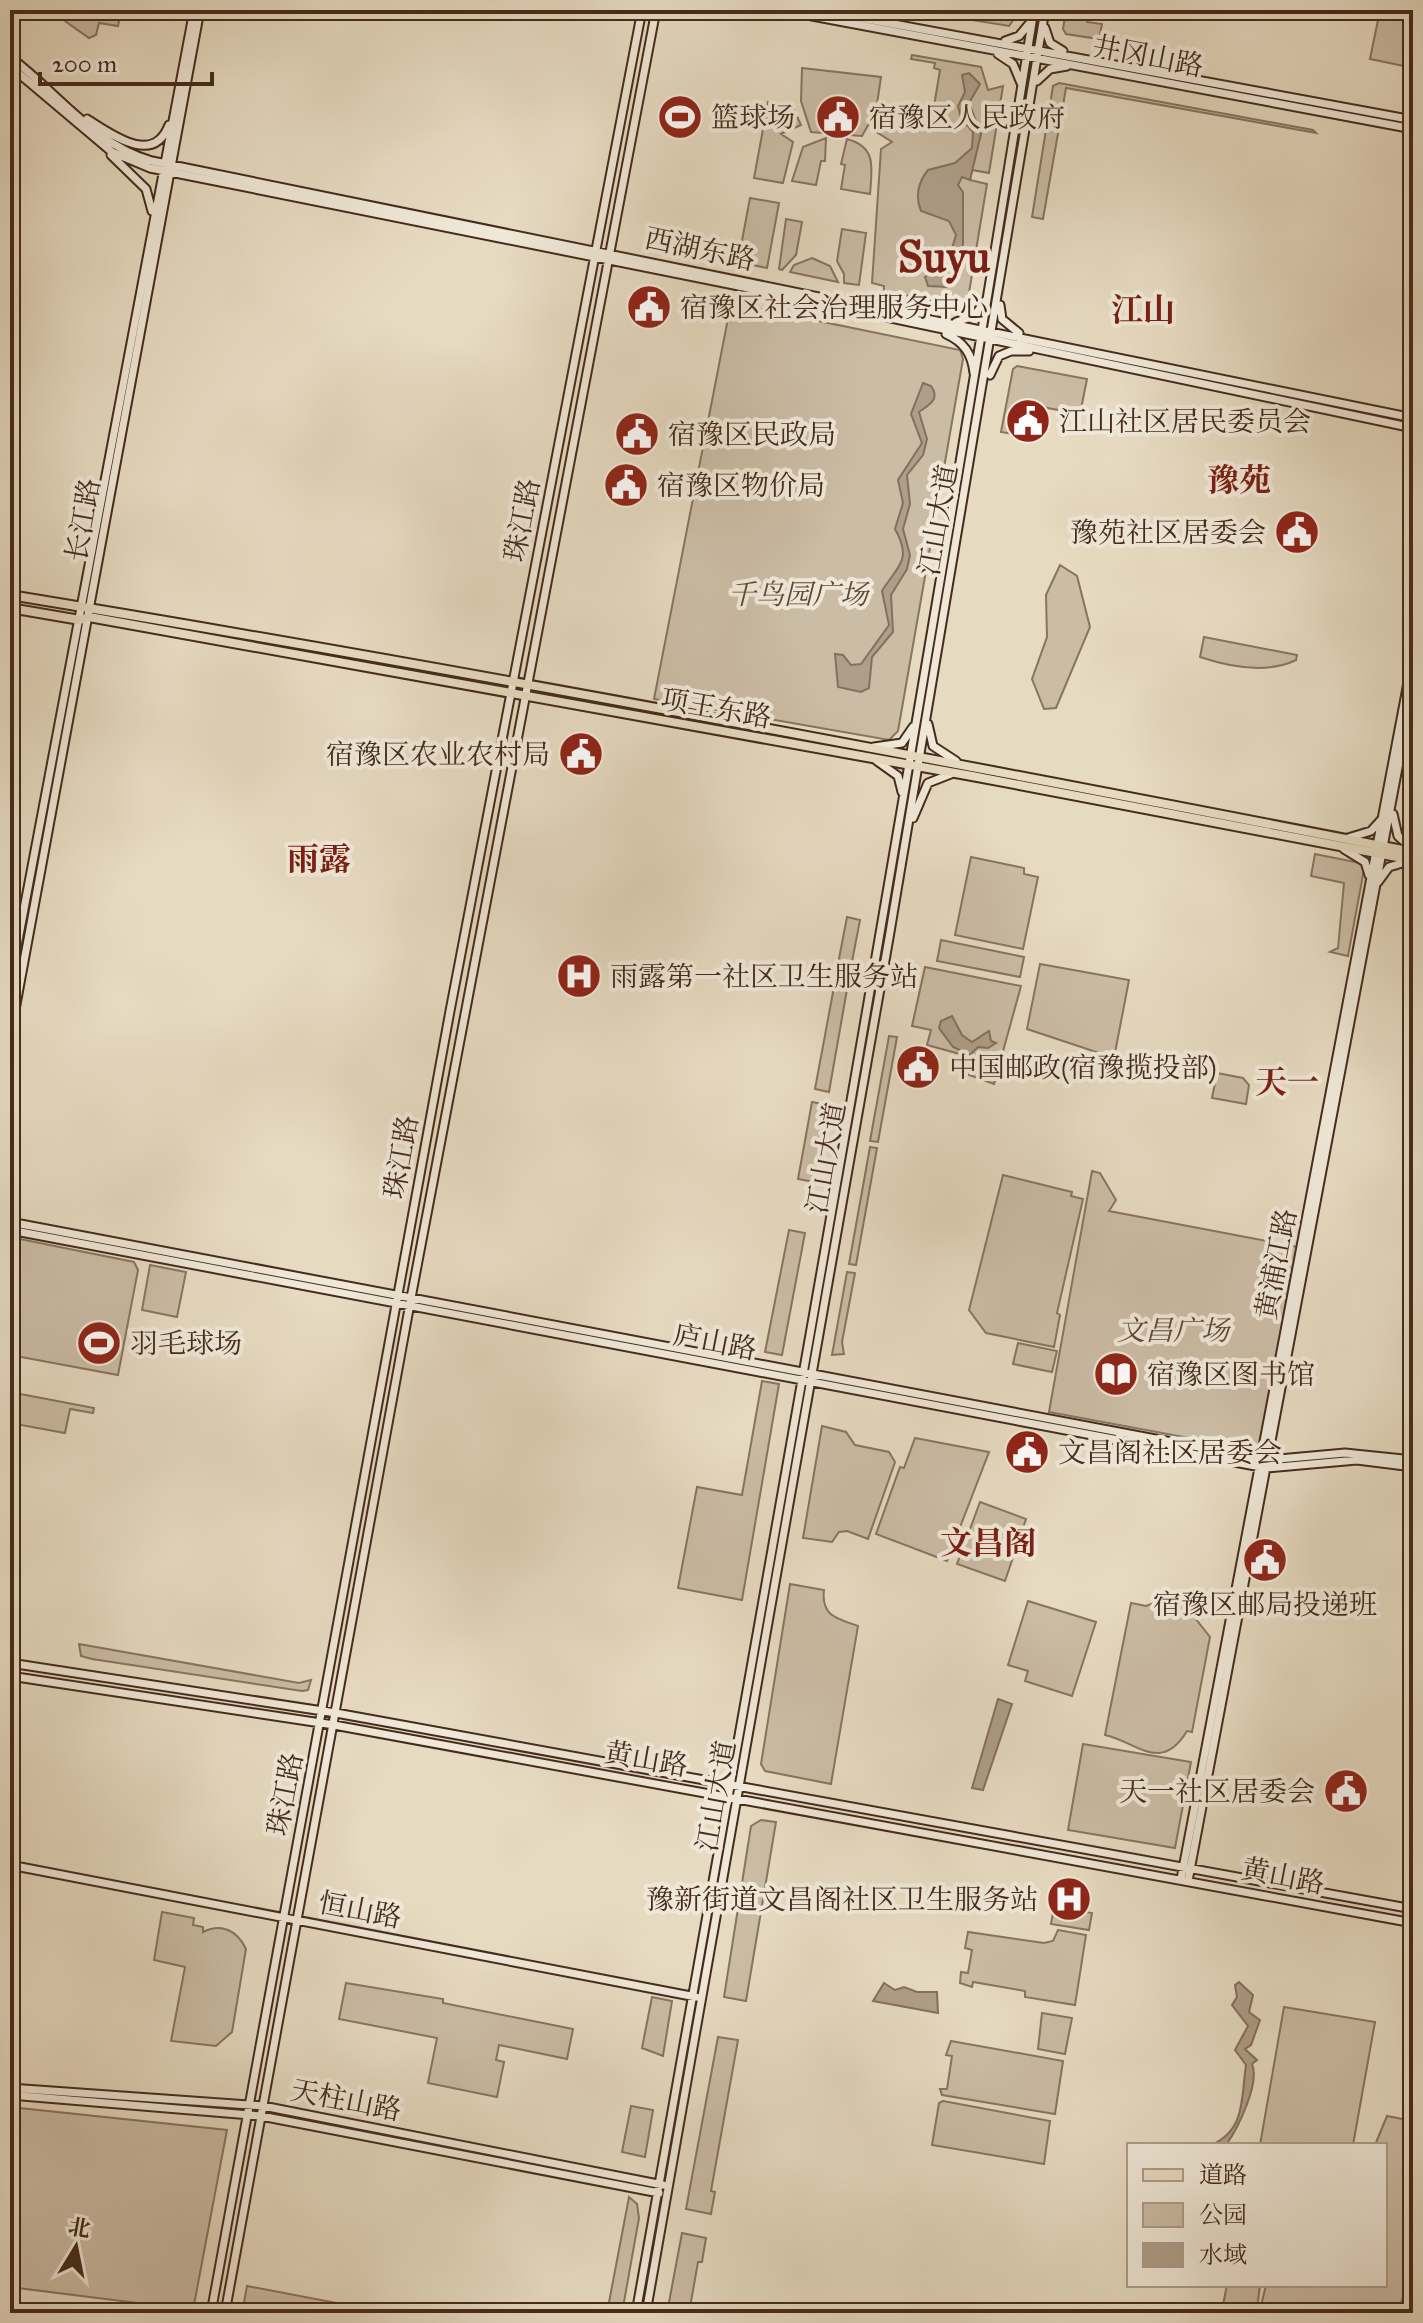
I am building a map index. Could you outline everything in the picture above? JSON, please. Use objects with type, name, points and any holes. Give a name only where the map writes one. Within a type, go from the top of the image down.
[{"type":"main road","name":"项王东路","points":[[10,595],[86,613],[527,696],[915,760],[1379,850],[1413,861]]},
{"type":"main road","name":"项王东路","points":[[10,608],[86,613],[514,682],[864,752]]},
{"type":"main road","name":"项王东路","points":[[1379,850],[1413,850]]},
{"type":"street","name":"长江路","points":[[10,983],[86,613],[151,232],[167,168],[177,99],[197,10]]},
{"type":"street","name":"长江路","points":[[10,1037],[197,10]]},
{"type":"street","name":"珠江路","points":[[211,2313],[397,1300],[642,10]]},
{"type":"street","name":"珠江路","points":[[225,2313],[410,1302],[658,10]]},
{"type":"street","name":"井冈山路","points":[[780,10],[985,44]]},
{"type":"street","name":"井冈山路","points":[[818,10],[1028,52],[1084,58],[1413,120]]},
{"type":"street","points":[[985,44],[1019,36],[1028,26],[1034,10]]},
{"type":"street","name":"江山大道","points":[[924,702],[979,411],[994,271],[1034,10]]},
{"type":"street","points":[[1045,12],[1050,43],[1084,58]]},
{"type":"street","name":"江山大道","points":[[646,2313],[811,1380],[973,399],[999,292],[1045,12]]},
{"type":"street","points":[[985,44],[1013,64],[1022,87]]},
{"type":"street","name":"井冈山路","points":[[1039,54],[1074,65],[1413,129]]},
{"type":"street","name":"西湖东路","points":[[10,57],[67,107],[122,149],[167,168]]},
{"type":"street","points":[[1033,90],[1046,72],[1074,65]]},
{"type":"street","name":"西湖东路","points":[[10,66],[73,123],[122,158],[596,254],[917,324],[1413,417]]},
{"type":"street","points":[[67,107],[126,142],[142,146],[165,134],[177,99]]},
{"type":"street","points":[[73,123],[146,189],[152,204],[151,232]]},
{"type":"street","name":"西湖东路","points":[[609,257],[938,321],[988,335]]},
{"type":"street","points":[[938,321],[958,322],[979,312],[994,271]]},
{"type":"street","points":[[999,292],[1001,314],[1009,328],[1057,349]]},
{"type":"street","points":[[917,324],[951,336],[966,349],[974,370],[973,399]]},
{"type":"street","points":[[979,411],[992,368],[999,356],[1011,351],[1057,349]]},
{"type":"street","name":"西湖东路","points":[[1057,349],[1413,429]]},
{"type":"street","name":"黄浦江路","points":[[1389,803],[1413,656]]},
{"type":"street","name":"黄浦江路","points":[[1185,1880],[1379,850],[1413,688]]},
{"type":"street","points":[[864,752],[902,743],[912,730],[924,702]]},
{"type":"street","points":[[924,702],[933,746],[947,758],[973,771]]},
{"type":"street","points":[[864,752],[883,763],[901,782],[902,834]]},
{"type":"street","points":[[902,834],[928,783],[942,775],[973,771]]},
{"type":"street","points":[[1339,842],[1371,831],[1389,803]]},
{"type":"street","points":[[1389,803],[1398,836],[1413,850]]},
{"type":"street","name":"江山大道","points":[[636,2313],[801,1378],[902,834]]},
{"type":"street","points":[[1339,842],[1365,862],[1372,887]]},
{"type":"street","points":[[1372,887],[1389,867],[1413,861]]},
{"type":"street","name":"庐山路","points":[[10,1222],[397,1300]]},
{"type":"street","name":"庐山路","points":[[10,1230],[410,1302],[1263,1464],[1357,1460],[1413,1467]]},
{"type":"street","points":[[386,1362],[399,1364]]},
{"type":"street","name":"庐山路","points":[[1263,1464],[1345,1453],[1413,1460]]},
{"type":"street","points":[[358,1516],[372,1518]]},
{"type":"street","points":[[345,1586],[359,1588]]},
{"type":"street","name":"黄山路","points":[[10,1663],[336,1713],[1413,1909]]},
{"type":"street","name":"黄山路","points":[[10,1676],[334,1725],[1413,1923]]},
{"type":"street","name":"恒山路","points":[[10,1867],[702,2000]]},
{"type":"street","points":[[270,1991],[283,1993]]},
{"type":"street","name":"天柱山路","points":[[10,2088],[263,2106],[668,2190]]},
{"type":"street","name":"天柱山路","points":[[10,2095],[261,2116],[658,2188]]},
{"type":"green space","points":[[59,10],[121,10],[118,26],[99,23],[96,35],[89,38],[65,21]]},
{"type":"green space","points":[[936,10],[1020,10],[1009,26],[935,14]]},
{"type":"green space","points":[[1066,10],[1088,13],[1087,22],[1102,24],[1099,39],[1066,34],[1063,29]]},
{"type":"green space","points":[[1380,10],[1413,10],[1404,66],[1370,59]]},
{"type":"green space","points":[[912,55],[981,67],[988,90],[1003,86],[989,173],[972,170],[970,180],[987,184],[967,305],[962,307],[884,291],[884,286],[872,283],[881,149],[892,142],[875,131],[881,123],[930,130],[940,70],[934,68],[935,63],[911,59]]},
{"type":"green space","points":[[802,68],[881,77],[876,111],[862,136],[811,132],[801,101]]},
{"type":"green space","points":[[1059,83],[1316,133],[1066,88],[1043,219],[1032,217],[1053,86]]},
{"type":"green space","points":[[768,102],[792,106],[801,125],[781,134],[793,142],[783,183],[754,178]]},
{"type":"green space","points":[[826,138],[825,161],[821,161],[816,185],[792,181],[803,147]]},
{"type":"green space","points":[[847,139],[864,147],[868,153],[872,167],[870,194],[841,189],[845,165],[841,164]]},
{"type":"green space","points":[[750,198],[779,203],[767,268],[738,262]]},
{"type":"green space","points":[[786,219],[802,222],[796,255],[782,270],[779,269]]},
{"type":"green space","points":[[842,229],[866,233],[859,285],[844,283],[844,274],[837,261]]},
{"type":"green space","points":[[812,258],[830,266],[838,282],[790,272],[794,265]]},
{"type":"green space","name":"千鸟园广场","points":[[731,303],[960,350],[963,359],[898,731],[889,740],[654,699]]},
{"type":"green space","points":[[1017,366],[1087,379],[1080,414],[1026,404],[1020,435],[1001,432],[1013,369]]},
{"type":"green space","points":[[1060,565],[1077,576],[1090,627],[1056,708],[1044,709],[1032,679],[1047,637],[1046,595]]},
{"type":"green space","points":[[1204,637],[1297,655],[1296,660],[1261,668],[1224,664],[1200,657]]},
{"type":"green space","points":[[1315,854],[1365,864],[1348,956],[1330,952],[1338,948],[1344,883],[1311,876]]},
{"type":"green space","points":[[971,857],[1024,868],[1024,874],[1038,877],[1023,949],[955,935]]},
{"type":"green space","points":[[847,917],[860,920],[850,972],[837,969]]},
{"type":"green space","points":[[941,940],[1024,957],[1020,977],[937,961]]},
{"type":"green space","points":[[1040,964],[1129,980],[1114,1058],[1027,1029]]},
{"type":"green space","points":[[925,967],[1021,986],[994,1084],[955,1070],[960,1054],[927,1045],[931,1030],[912,1026]]},
{"type":"green space","points":[[836,976],[849,978],[829,1092],[815,1089]]},
{"type":"green space","points":[[889,1036],[897,1037],[878,1142],[870,1141]]},
{"type":"green space","points":[[1217,1073],[1243,1078],[1249,1085],[1246,1104],[1212,1098]]},
{"type":"green space","points":[[812,1102],[828,1105],[814,1182],[798,1179]]},
{"type":"green space","points":[[870,1147],[877,1148],[856,1265],[849,1264]]},
{"type":"green space","name":"文昌广场","points":[[1092,1171],[1100,1173],[1116,1200],[1109,1211],[1298,1247],[1259,1451],[1049,1412]]},
{"type":"green space","points":[[1003,1175],[1072,1192],[1071,1196],[1083,1199],[1057,1313],[1060,1315],[1054,1347],[986,1333],[969,1310]]},
{"type":"green space","points":[[789,1230],[805,1233],[782,1355],[765,1352]]},
{"type":"green space","points":[[10,1237],[134,1262],[138,1270],[118,1375],[10,1355]]},
{"type":"green space","points":[[150,1265],[186,1272],[177,1317],[142,1310]]},
{"type":"green space","points":[[847,1272],[855,1273],[842,1342],[844,1354],[832,1355]]},
{"type":"green space","points":[[1018,1343],[1057,1351],[1052,1372],[1013,1364]]},
{"type":"green space","points":[[762,1381],[779,1384],[742,1600],[678,1588],[697,1487],[742,1495]]},
{"type":"green space","points":[[10,1392],[94,1408],[93,1413],[70,1409],[65,1433],[10,1423]]},
{"type":"green space","points":[[822,1426],[846,1432],[855,1445],[889,1452],[895,1462],[868,1539],[847,1531],[839,1532],[832,1542],[803,1538]]},
{"type":"green space","points":[[915,1438],[989,1452],[947,1561],[876,1534],[900,1467],[904,1468]]},
{"type":"green space","points":[[980,1502],[1026,1519],[1005,1581],[957,1564]]},
{"type":"green space","points":[[790,1584],[824,1590],[828,1611],[858,1626],[831,1784],[765,1771],[761,1764]]},
{"type":"green space","points":[[1162,1600],[1183,1603],[1210,1637],[1192,1732],[1187,1731],[1168,1751],[1158,1753],[1105,1735],[1131,1603],[1146,1606]]},
{"type":"green space","points":[[1028,1601],[1096,1622],[1072,1696],[1025,1681],[1028,1671],[1008,1665]]},
{"type":"green space","points":[[79,1644],[299,1683],[311,1680],[308,1690],[302,1691],[92,1659],[81,1656]]},
{"type":"green space","points":[[1083,1744],[1191,1762],[1175,1848],[1068,1830]]},
{"type":"green space","points":[[761,1820],[776,1822],[746,2001],[724,1997],[751,1826]]},
{"type":"green space","points":[[1054,1907],[1092,1913],[1089,1930],[1051,1924]]},
{"type":"green space","points":[[162,1912],[194,1918],[193,1925],[203,1927],[203,1932],[216,1928],[228,1930],[238,1937],[246,1949],[232,2032],[216,2046],[171,2041],[185,1967],[154,1960]]},
{"type":"green space","points":[[1058,1930],[1086,1935],[1075,2005],[1025,1997],[1025,1991],[973,1982],[972,1987],[960,1983],[961,1972],[968,1973],[972,1950],[965,1948],[968,1932],[1044,1943],[1053,1941]]},
{"type":"green space","points":[[346,1983],[443,1999],[443,2003],[573,2029],[567,2059],[499,2045],[496,2060],[504,2062],[497,2097],[428,2083],[437,2038],[339,2019]]},
{"type":"green space","points":[[652,1997],[672,2001],[663,2056],[642,2048]]},
{"type":"green space","points":[[1284,2007],[1375,2022],[1353,2143],[1260,2143]]},
{"type":"green space","points":[[1042,2013],[1072,2018],[1065,2054],[1038,2049]]},
{"type":"green space","points":[[718,2037],[738,2040],[711,2191],[715,2192],[711,2214],[686,2209]]},
{"type":"green space","points":[[951,2041],[1063,2061],[1055,2114],[942,2095],[940,2089],[947,2089],[952,2056],[946,2055]]},
{"type":"green space","points":[[943,2101],[1050,2121],[1044,2164],[932,2145],[939,2103]]},
{"type":"green space","points":[[631,2106],[653,2110],[645,2157],[622,2152]]},
{"type":"green space","points":[[10,2107],[227,2130],[193,2310],[10,2287]]},
{"type":"green space","points":[[1387,2116],[1413,2121],[1413,2264],[1398,2313],[1251,2313],[1254,2310],[1223,2305],[1227,2287],[1260,2287],[1257,2309],[1261,2306],[1266,2287],[1387,2287],[1387,2143],[1376,2143]]},
{"type":"green space","points":[[629,2197],[637,2204],[639,2218],[622,2313],[607,2313]]},
{"type":"green space","points":[[682,2233],[706,2238],[702,2262],[698,2262],[689,2313],[667,2313]]},
{"type":"green space","points":[[247,2286],[389,2313],[242,2313]]},
{"type":"water","points":[[969,73],[980,84],[969,103],[981,134],[970,180],[962,177],[958,185],[963,192],[963,244],[960,257],[947,273],[947,287],[928,286],[925,277],[950,255],[956,235],[949,221],[921,211],[918,190],[928,170],[955,163],[972,148],[973,132],[961,118],[958,106],[965,92],[962,75]]},
{"type":"water","points":[[923,383],[931,386],[935,395],[932,402],[919,412],[927,439],[923,455],[907,475],[910,504],[903,529],[910,555],[907,569],[891,595],[893,632],[872,657],[869,688],[861,692],[838,687],[835,654],[843,655],[851,665],[861,664],[889,625],[882,591],[903,556],[895,529],[903,503],[898,480],[922,443],[911,414]]},
{"type":"water","points":[[952,1016],[962,1035],[972,1042],[989,1031],[991,1041],[996,1043],[988,1048],[978,1047],[970,1055],[953,1047],[939,1028],[941,1021]]},
{"type":"water","points":[[998,1699],[1012,1704],[983,1790],[972,1788]]},
{"type":"water","points":[[1239,1982],[1253,1995],[1249,2012],[1260,2020],[1251,2045],[1245,2049],[1257,2060],[1252,2064],[1251,2093],[1237,2127],[1227,2143],[1215,2143],[1231,2131],[1242,2101],[1246,2065],[1235,2050],[1248,2026],[1232,2005],[1237,1997],[1235,1985]]},
{"type":"water","points":[[884,1983],[895,1990],[904,1987],[917,1992],[937,1992],[938,2013],[873,2001]]},
{"type":"place","name":"篮球场","points":[[680,117]]},
{"type":"place","name":"宿豫区人民政府","points":[[838,117]]},
{"type":"place","name":"宿豫区社会治理服务中心","points":[[649,307]]},
{"type":"place","name":"江山社区居民委员会","points":[[1028,421]]},
{"type":"place","name":"宿豫区民政局","points":[[637,434]]},
{"type":"place","name":"宿豫区物价局","points":[[626,485]]},
{"type":"place","name":"豫苑社区居委会","points":[[1297,532]]},
{"type":"place","name":"宿豫区农业农村局","points":[[581,754]]},
{"type":"place","name":"雨露第一社区卫生服务站","points":[[579,976]]},
{"type":"place","name":"中国邮政(宿豫揽投部)","points":[[918,1067]]},
{"type":"place","name":"羽毛球场","points":[[99,1343]]},
{"type":"place","name":"宿豫区图书馆","points":[[1116,1374]]},
{"type":"place","name":"文昌阁社区居委会","points":[[1027,1452]]},
{"type":"place","name":"宿豫区邮局投递班","points":[[1265,1560]]},
{"type":"place","name":"天一社区居委会","points":[[1346,1791]]},
{"type":"place","name":"豫新街道文昌阁社区卫生服务站","points":[[1069,1899]]},
{"type":"district","name":"Suyu","points":[[944,257]]},
{"type":"district","name":"江山","points":[[1143,310]]},
{"type":"district","name":"豫苑","points":[[1239,480]]},
{"type":"district","name":"雨露","points":[[319,859]]},
{"type":"district","name":"天一","points":[[1287,1082]]},
{"type":"district","name":"文昌阁","points":[[988,1543]]}]
